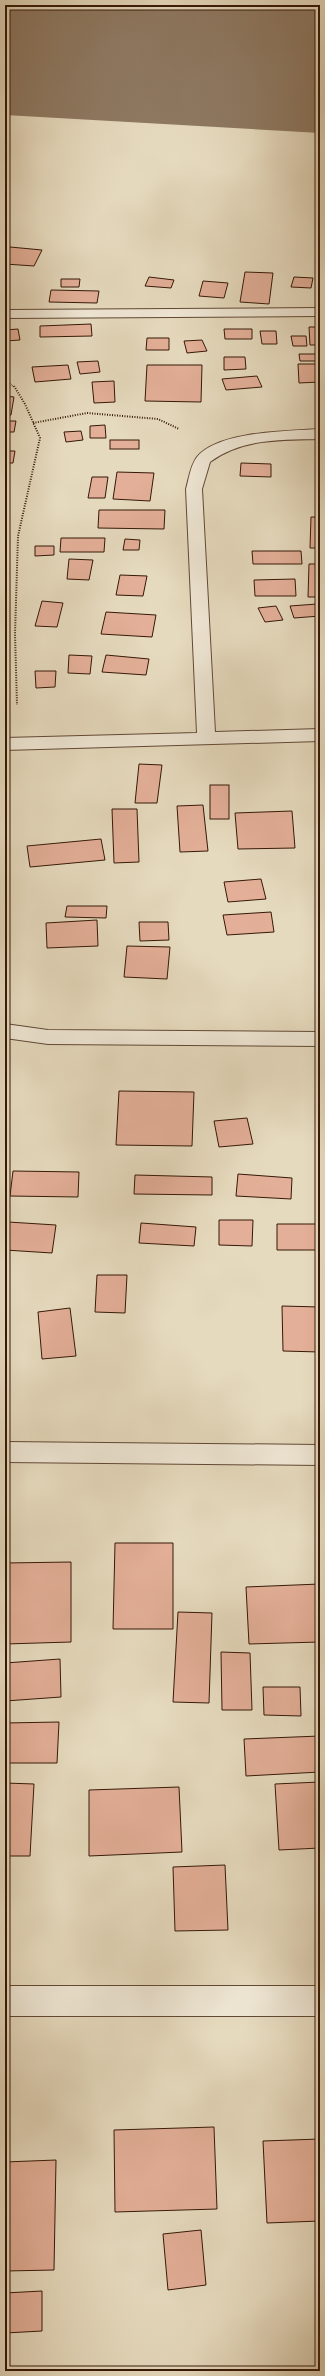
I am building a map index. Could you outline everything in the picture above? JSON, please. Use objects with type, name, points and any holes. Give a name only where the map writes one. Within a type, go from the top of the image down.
[{"type":"street","points":[[5,314],[320,312]]},
{"type":"street","points":[[206,737],[194,489],[204,459],[221,448],[241,440],[263,436],[320,434]]},
{"type":"street","points":[[12,744],[206,737],[320,735]]},
{"type":"street","points":[[5,1031],[48,1037],[320,1039]]},
{"type":"street","points":[[5,1452],[320,1455]]},
{"type":"street","points":[[5,2001],[320,2001]]},
{"type":"path","points":[[5,380],[12,383],[25,404],[40,438],[18,536],[12,744]]},
{"type":"path","points":[[33,423],[87,413],[158,419],[221,448]]},
{"type":"building","points":[[10,247],[42,250],[34,266],[5,264],[5,257]]},
{"type":"building","points":[[245,272],[273,273],[269,304],[240,302]]},
{"type":"building","points":[[149,277],[174,280],[171,288],[145,286]]},
{"type":"building","points":[[294,277],[313,278],[311,288],[291,287]]},
{"type":"building","points":[[61,279],[80,279],[79,287],[61,287]]},
{"type":"building","points":[[203,281],[228,283],[224,298],[199,296]]},
{"type":"building","points":[[51,290],[99,291],[97,303],[49,302]]},
{"type":"building","points":[[91,324],[92,336],[40,337],[40,326]]},
{"type":"building","points":[[309,327],[320,327],[320,345],[310,345]]},
{"type":"building","points":[[18,329],[20,340],[5,341],[5,330]]},
{"type":"building","points":[[224,329],[252,329],[252,339],[225,339]]},
{"type":"building","points":[[260,331],[276,331],[277,344],[262,344]]},
{"type":"building","points":[[291,336],[306,336],[307,346],[293,346]]},
{"type":"building","points":[[147,338],[169,338],[169,350],[146,350]]},
{"type":"building","points":[[202,340],[207,351],[187,353],[184,341]]},
{"type":"building","points":[[299,354],[320,354],[320,361],[300,361]]},
{"type":"building","points":[[224,357],[245,357],[246,369],[224,370]]},
{"type":"building","points":[[98,361],[100,372],[80,374],[77,362]]},
{"type":"building","points":[[298,364],[320,364],[320,382],[299,383]]},
{"type":"building","points":[[68,365],[71,379],[35,382],[32,367]]},
{"type":"building","points":[[147,365],[202,365],[201,402],[145,401]]},
{"type":"building","points":[[257,376],[262,387],[226,390],[222,379]]},
{"type":"building","points":[[114,381],[115,402],[94,403],[92,382]]},
{"type":"building","points":[[5,396],[14,397],[11,415],[5,415]]},
{"type":"building","points":[[5,421],[16,421],[14,432],[5,432]]},
{"type":"building","points":[[105,425],[106,438],[90,438],[90,426]]},
{"type":"building","points":[[81,431],[83,440],[66,442],[64,432]]},
{"type":"building","points":[[110,440],[139,440],[139,449],[110,449]]},
{"type":"building","points":[[5,451],[15,451],[13,463],[5,463]]},
{"type":"building","points":[[241,463],[271,464],[271,477],[240,476]]},
{"type":"building","points":[[117,472],[154,473],[150,501],[113,499]]},
{"type":"building","points":[[92,477],[108,477],[105,498],[88,498]]},
{"type":"building","points":[[99,510],[165,510],[164,529],[98,528]]},
{"type":"building","points":[[311,517],[320,517],[320,548],[310,548]]},
{"type":"building","points":[[61,538],[105,538],[104,552],[60,552]]},
{"type":"building","points":[[125,539],[140,540],[139,550],[123,550]]},
{"type":"building","points":[[35,546],[54,546],[54,555],[35,556]]},
{"type":"building","points":[[252,551],[301,551],[302,564],[253,564]]},
{"type":"building","points":[[69,559],[93,560],[89,580],[67,579]]},
{"type":"building","points":[[309,564],[320,564],[320,597],[308,597]]},
{"type":"building","points":[[120,575],[147,576],[143,596],[116,595]]},
{"type":"building","points":[[295,579],[296,596],[255,596],[254,580]]},
{"type":"building","points":[[42,601],[63,603],[57,627],[35,626]]},
{"type":"building","points":[[317,604],[320,616],[294,618],[290,606]]},
{"type":"building","points":[[276,606],[283,620],[265,622],[258,608]]},
{"type":"building","points":[[106,612],[156,615],[152,637],[101,634]]},
{"type":"building","points":[[69,655],[92,656],[90,674],[68,673]]},
{"type":"building","points":[[106,655],[149,659],[146,675],[102,672]]},
{"type":"building","points":[[35,671],[56,671],[55,687],[36,688]]},
{"type":"building","points":[[139,764],[162,765],[157,803],[135,803]]},
{"type":"building","points":[[210,785],[229,785],[229,819],[210,819]]},
{"type":"building","points":[[203,805],[208,851],[180,852],[177,806]]},
{"type":"building","points":[[112,809],[137,809],[139,862],[114,863]]},
{"type":"building","points":[[292,811],[295,848],[238,849],[235,813]]},
{"type":"building","points":[[101,839],[105,860],[30,867],[27,846]]},
{"type":"building","points":[[261,879],[266,899],[228,902],[224,882]]},
{"type":"building","points":[[67,906],[107,906],[106,918],[65,917]]},
{"type":"building","points":[[271,912],[274,932],[227,935],[223,915]]},
{"type":"building","points":[[97,920],[98,946],[47,948],[46,923]]},
{"type":"building","points":[[139,922],[168,922],[169,940],[140,941]]},
{"type":"building","points":[[127,946],[170,947],[167,979],[124,977]]},
{"type":"building","points":[[119,1091],[194,1092],[192,1146],[116,1145]]},
{"type":"building","points":[[247,1118],[253,1144],[219,1147],[214,1121]]},
{"type":"building","points":[[13,1171],[79,1172],[78,1197],[10,1196]]},
{"type":"building","points":[[238,1174],[292,1178],[291,1199],[236,1196]]},
{"type":"building","points":[[135,1175],[212,1177],[212,1195],[134,1194]]},
{"type":"building","points":[[219,1220],[253,1220],[252,1246],[219,1245]]},
{"type":"building","points":[[8,1222],[56,1225],[52,1253],[5,1250]]},
{"type":"building","points":[[141,1223],[196,1227],[194,1246],[139,1243]]},
{"type":"building","points":[[277,1224],[318,1224],[319,1250],[277,1250]]},
{"type":"building","points":[[97,1275],[127,1275],[125,1313],[95,1312]]},
{"type":"building","points":[[282,1306],[320,1307],[320,1352],[283,1351]]},
{"type":"building","points":[[70,1308],[76,1356],[42,1359],[38,1312]]},
{"type":"building","points":[[115,1543],[173,1543],[173,1629],[113,1629]]},
{"type":"building","points":[[71,1562],[71,1642],[5,1644],[5,1563]]},
{"type":"building","points":[[320,1584],[320,1642],[249,1644],[246,1587]]},
{"type":"building","points":[[178,1612],[212,1613],[209,1703],[173,1702]]},
{"type":"building","points":[[221,1652],[250,1653],[252,1710],[222,1710]]},
{"type":"building","points":[[60,1659],[61,1697],[5,1701],[5,1663]]},
{"type":"building","points":[[263,1687],[300,1687],[301,1716],[264,1715]]},
{"type":"building","points":[[59,1722],[57,1763],[5,1763],[5,1723]]},
{"type":"building","points":[[320,1736],[320,1772],[246,1776],[244,1739]]},
{"type":"building","points":[[320,1782],[320,1848],[279,1850],[275,1784]]},
{"type":"building","points":[[5,1783],[34,1784],[30,1856],[5,1856]]},
{"type":"building","points":[[179,1787],[182,1852],[89,1856],[89,1790]]},
{"type":"building","points":[[225,1865],[228,1930],[175,1931],[173,1867]]},
{"type":"building","points":[[214,2127],[217,2209],[115,2212],[114,2130]]},
{"type":"building","points":[[320,2139],[320,2221],[267,2223],[263,2141]]},
{"type":"building","points":[[56,2160],[54,2270],[5,2271],[5,2162]]},
{"type":"building","points":[[201,2230],[206,2285],[168,2290],[163,2234]]},
{"type":"building","points":[[42,2291],[42,2331],[5,2333],[5,2293]]},
{"type":"runway","points":[[5,50],[320,68]]}]
